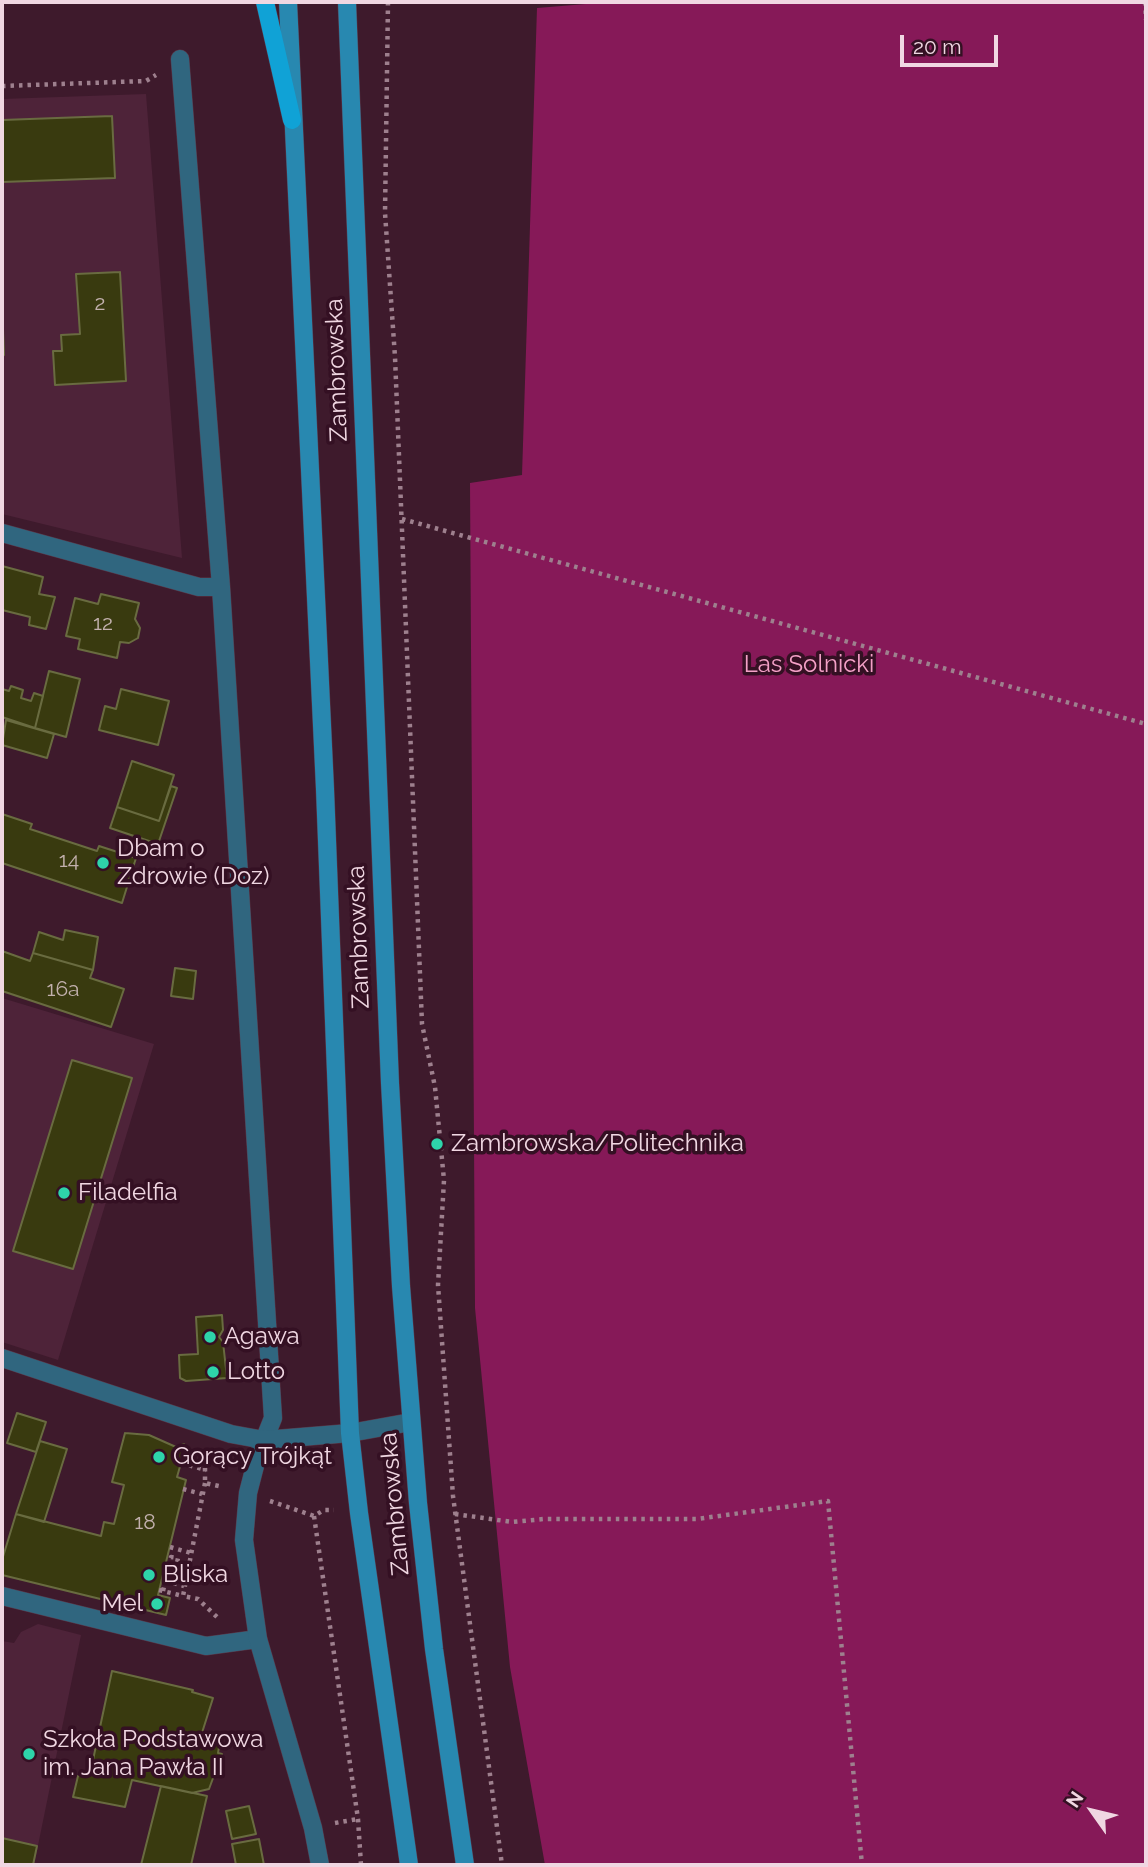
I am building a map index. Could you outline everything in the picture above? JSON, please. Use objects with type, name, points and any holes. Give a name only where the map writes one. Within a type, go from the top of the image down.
[{"type":"main road","points":[[265,2],[292,120]]},
{"type":"main road","name":"Zambrowska","points":[[347,2],[390,1083],[411,1422],[434,1649],[466,1865]]},
{"type":"main road","name":"Zambrowska","points":[[288,8],[325,789],[350,1433],[408,1865]]},
{"type":"street","points":[[180,59],[221,587],[273,1419],[257,1458],[248,1493],[244,1540],[258,1639],[313,1828],[320,1865]]},
{"type":"street","points":[[2,533],[199,587],[221,587]]},
{"type":"street","points":[[2,1358],[231,1434],[264,1440],[350,1433],[411,1422]]},
{"type":"street","points":[[2,1596],[206,1646],[258,1639]]},
{"type":"path","points":[[388,2],[385,213],[395,357],[422,1024],[435,1087],[444,1180],[438,1285],[455,1514],[502,1865]]},
{"type":"path","points":[[1145,2],[1146,20]]},
{"type":"path","points":[[2,86],[146,81],[180,59]]},
{"type":"path","points":[[402,519],[1146,724]]},
{"type":"path","points":[[183,1596],[205,1483],[204,1442]]},
{"type":"path","points":[[181,1463],[206,1470]]},
{"type":"path","points":[[205,1483],[234,1489]]},
{"type":"path","points":[[183,1489],[202,1494]]},
{"type":"path","points":[[263,1499],[314,1516],[358,1819],[361,1865]]},
{"type":"path","points":[[455,1514],[512,1522],[544,1519],[697,1519],[828,1501],[862,1865]]},
{"type":"path","points":[[170,1547],[191,1552]]},
{"type":"path","points":[[184,1586],[173,1583],[178,1558],[171,1556],[161,1590],[198,1600]]},
{"type":"path","points":[[328,1825],[358,1819]]},
{"type":"shaded area","points":[[146,94],[182,558],[2,514],[2,99]]},
{"type":"shaded area","points":[[2,998],[154,1044],[58,1360],[2,1342]]},
{"type":"shaded area","name":"Szkoła Podstawowa im. Jana Pawła II","points":[[38,1624],[81,1635],[34,1865],[2,1865],[2,1641],[14,1643],[21,1632]]},
{"type":"green space","name":"Las Solnicki","points":[[610,2],[1146,2],[1146,1865],[545,1865],[510,1667],[475,1308],[470,483],[522,475],[537,8]]},
{"type":"building","points":[[112,116],[115,178],[2,182],[2,120]]},
{"type":"building","points":[[120,272],[126,381],[55,385],[53,351],[62,351],[61,335],[80,334],[76,274]]},
{"type":"building","points":[[2,304],[4,355],[2,356]]},
{"type":"building","points":[[2,566],[43,577],[39,594],[55,597],[46,629],[29,625],[30,617],[2,610]]},
{"type":"building","points":[[101,594],[139,603],[135,619],[140,628],[138,638],[129,643],[120,642],[117,658],[78,649],[80,639],[66,636],[75,598],[98,604]]},
{"type":"building","points":[[49,671],[80,679],[66,737],[35,728]]},
{"type":"building","points":[[11,686],[23,690],[21,698],[31,701],[34,693],[43,696],[35,728],[2,717],[2,689],[9,691]]},
{"type":"building","points":[[121,689],[169,701],[158,745],[99,730],[105,706],[116,709]]},
{"type":"building","points":[[6,720],[54,734],[47,758],[2,745]]},
{"type":"building","points":[[132,761],[174,775],[159,821],[117,807]]},
{"type":"building","points":[[171,786],[177,788],[158,844],[110,828],[117,807],[159,821]]},
{"type":"building","points":[[2,814],[32,824],[30,829],[97,851],[99,846],[136,858],[122,903],[2,863]]},
{"type":"building","points":[[65,930],[98,937],[93,970],[33,953],[39,932],[63,940]]},
{"type":"building","points":[[2,951],[30,961],[33,953],[93,970],[90,978],[124,989],[111,1027],[2,991]]},
{"type":"building","points":[[175,968],[196,971],[193,999],[171,996]]},
{"type":"building","name":"Filadelfia","points":[[72,1060],[132,1078],[73,1269],[13,1251]]},
{"type":"building","points":[[222,1315],[223,1330],[219,1337],[223,1342],[227,1378],[186,1381],[180,1378],[179,1355],[198,1354],[196,1317]]},
{"type":"building","points":[[17,1413],[46,1422],[36,1452],[7,1443]]},
{"type":"building","points":[[125,1433],[149,1435],[176,1447],[184,1444],[190,1451],[187,1458],[181,1460],[177,1477],[186,1480],[158,1595],[170,1598],[166,1615],[2,1575],[2,1560],[16,1514],[101,1536],[104,1522],[114,1524],[124,1485],[112,1482]]},
{"type":"building","points":[[40,1441],[67,1449],[44,1522],[16,1514]]},
{"type":"building","points":[[112,1671],[193,1690],[192,1692],[213,1698],[201,1736],[220,1741],[218,1753],[222,1754],[209,1789],[192,1793],[132,1780],[125,1807],[73,1797],[78,1776],[90,1774]]},
{"type":"building","points":[[161,1786],[207,1796],[191,1865],[141,1865]]},
{"type":"building","points":[[249,1806],[256,1834],[232,1839],[226,1811]]},
{"type":"building","points":[[2,1838],[37,1846],[33,1865],[2,1865]]},
{"type":"building","points":[[259,1839],[264,1865],[236,1865],[232,1844]]},
{"type":"place","name":"Dbam o Zdrowie (Doz)","points":[[103,863]]},
{"type":"place","name":"Zambrowska/Politechnika","points":[[437,1144]]},
{"type":"place","name":"Filadelfia","points":[[64,1193]]},
{"type":"place","name":"Agawa","points":[[210,1337]]},
{"type":"place","name":"Lotto","points":[[213,1372]]},
{"type":"place","name":"Gorący Trójkąt","points":[[159,1457]]},
{"type":"place","name":"Bliska","points":[[149,1575]]},
{"type":"place","name":"Mel","points":[[157,1604]]},
{"type":"place","name":"Szkoła Podstawowa im. Jana Pawła II","points":[[29,1754]]}]
